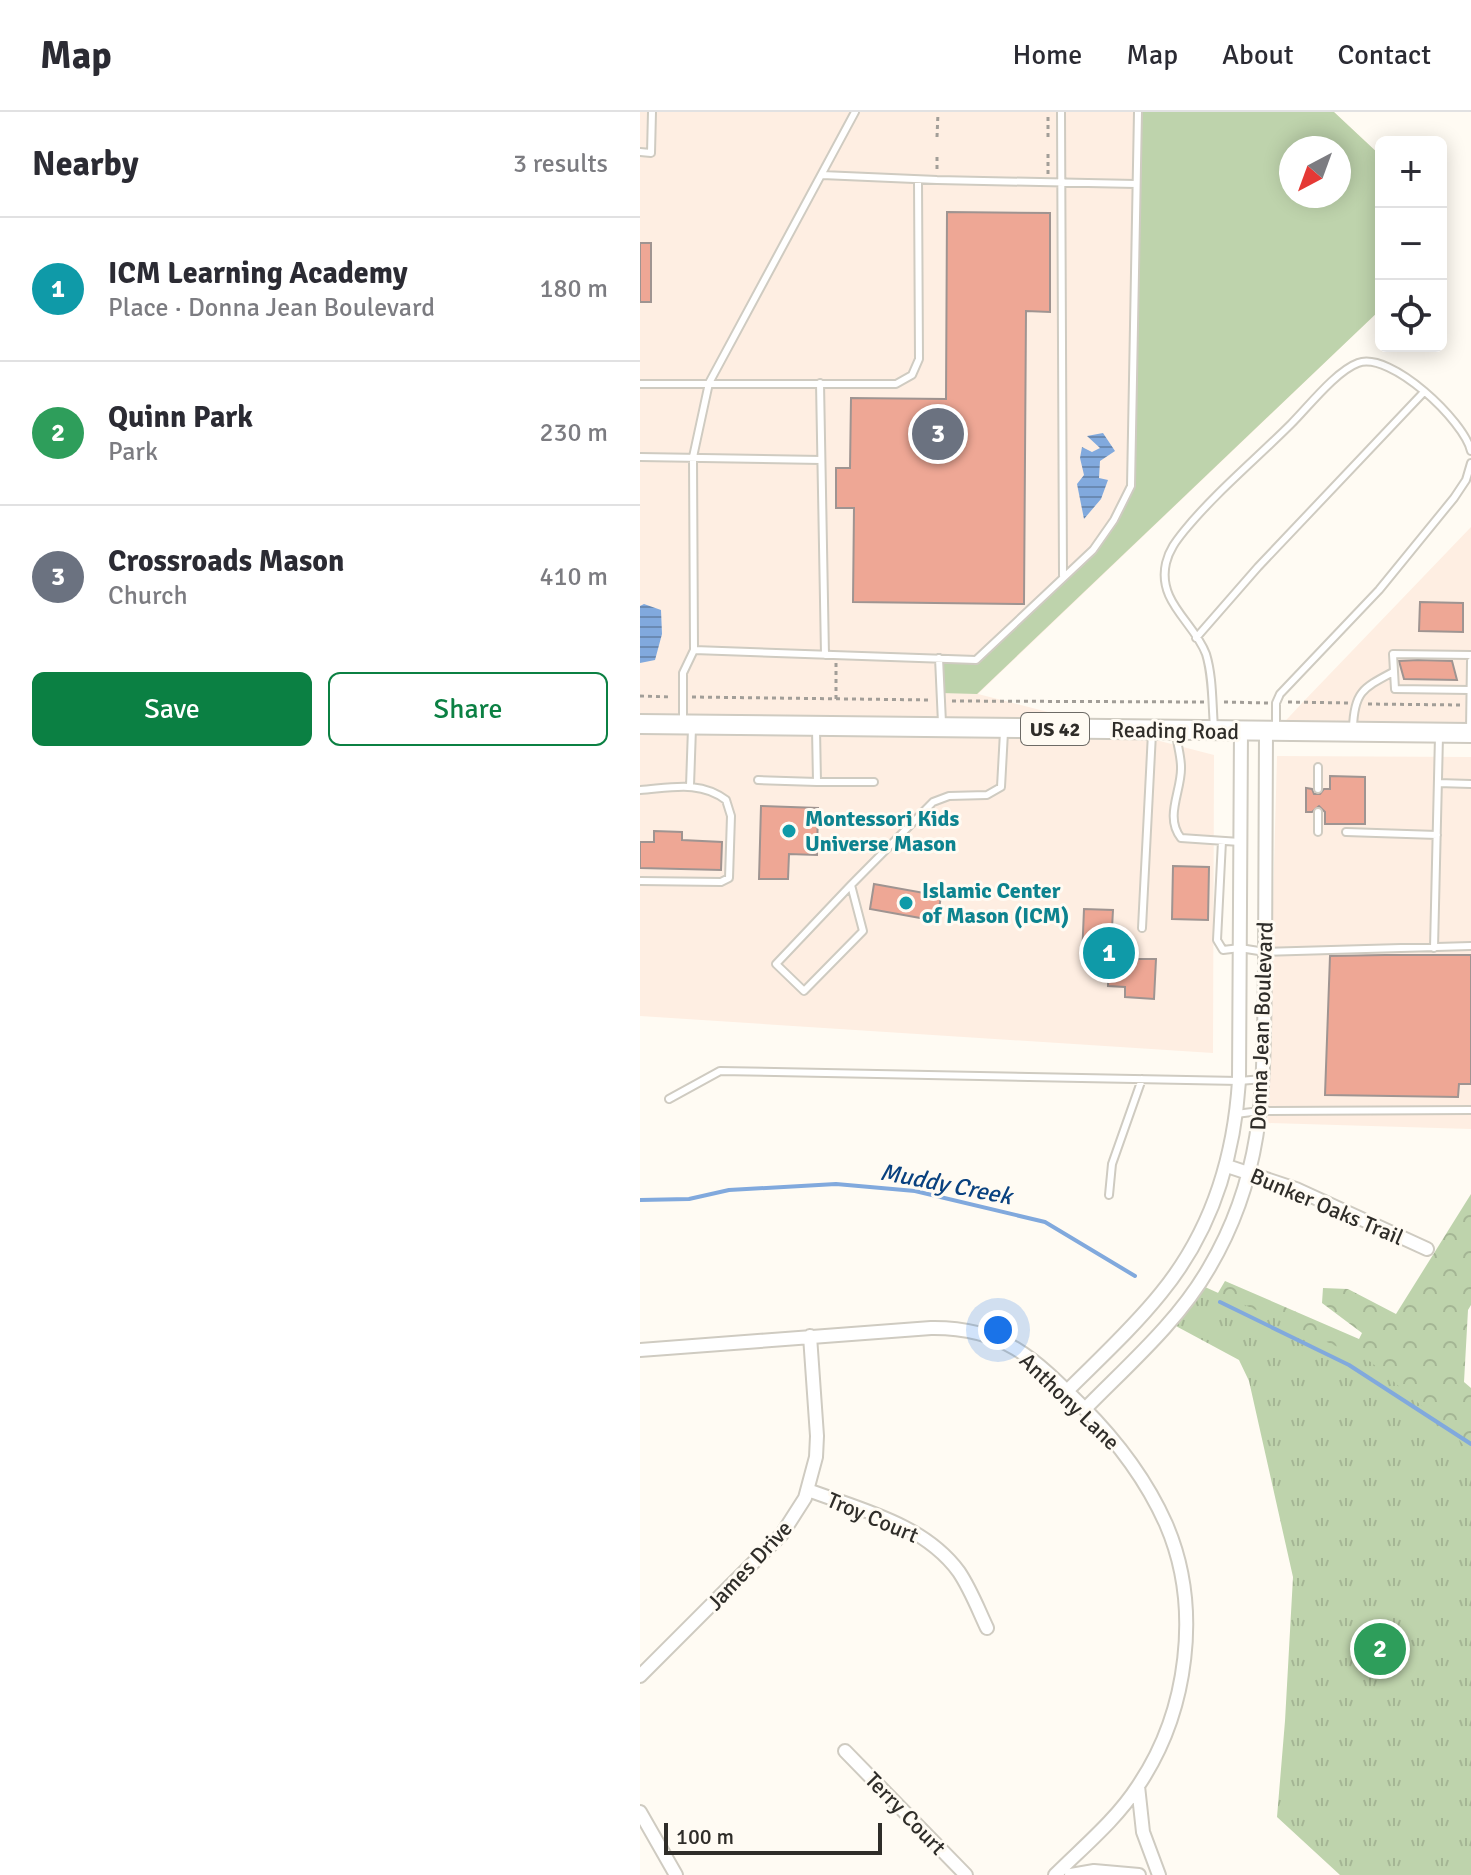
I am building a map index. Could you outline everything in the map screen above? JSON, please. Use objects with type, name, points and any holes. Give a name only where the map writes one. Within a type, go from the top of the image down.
[{"type":"main road","name":"Reading Road","points":[[640,724],[1470,733]]},
{"type":"street","name":"Donna Jean Boulevard","points":[[1067,1391],[1139,1318],[1174,1276],[1197,1238],[1227,1166],[1239,1081],[1241,730]]},
{"type":"street","name":"Donna Jean Boulevard","points":[[1085,1409],[1173,1318],[1199,1284],[1230,1228],[1250,1173],[1263,1079],[1271,731]]},
{"type":"street","name":"Bunker Oaks Trail","points":[[1227,1166],[1326,1202],[1427,1249]]},
{"type":"street","name":"Anthony Lane","points":[[640,1350],[931,1328],[974,1330],[1013,1346],[1067,1391],[1129,1459],[1147,1486],[1173,1545],[1184,1597],[1185,1629],[1178,1693],[1169,1724],[1138,1786],[1122,1808],[1055,1875]]},
{"type":"street","name":"James Drive","points":[[640,1676],[782,1534],[795,1517],[808,1490],[816,1457],[810,1336]]},
{"type":"street","name":"Troy Court","points":[[808,1490],[898,1524],[926,1540],[957,1570],[987,1628]]},
{"type":"street","name":"Terry Court","points":[[845,1751],[966,1875]]},
{"type":"street","points":[[1138,1786],[1143,1832],[1159,1875]]},
{"type":"street","points":[[640,1812],[676,1875]]},
{"type":"street","points":[[1071,1875],[1094,1871],[1139,1875]]},
{"type":"lane","points":[[640,152],[651,153],[652,112]]},
{"type":"lane","points":[[690,786],[683,673],[694,650],[693,457],[709,383],[855,112]]},
{"type":"lane","points":[[1061,112],[1063,578]]},
{"type":"lane","points":[[694,650],[976,660],[1093,550],[1114,520],[1131,486],[1138,112]]},
{"type":"lane","points":[[822,175],[1136,184]]},
{"type":"lane","points":[[640,384],[896,384],[912,375],[919,359],[918,180]]},
{"type":"lane","points":[[1215,730],[1207,661],[1169,597],[1165,576],[1168,555],[1187,528],[1324,391],[1357,363],[1367,361],[1388,367],[1423,393],[1455,420],[1467,438],[1471,451]]},
{"type":"lane","points":[[820,383],[825,655]]},
{"type":"lane","points":[[1196,638],[1258,567],[1423,393]]},
{"type":"lane","points":[[640,457],[821,460]]},
{"type":"lane","points":[[1271,731],[1276,703],[1285,686],[1379,590],[1445,509],[1466,480],[1471,463]]},
{"type":"lane","points":[[1469,690],[1395,689],[1393,654],[1471,658],[1470,733]]},
{"type":"lane","points":[[939,658],[942,728]]},
{"type":"lane","points":[[1353,732],[1354,703],[1365,687],[1394,672]]},
{"type":"lane","points":[[1413,679],[1414,689]]},
{"type":"lane","points":[[1438,679],[1439,690]]},
{"type":"lane","points":[[816,726],[817,782]]},
{"type":"lane","points":[[851,885],[863,931],[804,991],[776,964],[851,885],[933,802],[949,796],[987,795],[1001,787],[1005,728]]},
{"type":"lane","points":[[1142,928],[1153,730]]},
{"type":"lane","points":[[1175,730],[1181,767],[1173,812],[1176,832],[1181,838],[1240,842]]},
{"type":"lane","points":[[1434,948],[1439,733]]},
{"type":"lane","points":[[1318,767],[1318,789]]},
{"type":"lane","points":[[758,780],[874,782]]},
{"type":"lane","points":[[1438,783],[1471,784]]},
{"type":"lane","points":[[640,790],[690,786],[708,789],[726,800],[731,816],[729,878],[721,882],[640,881]]},
{"type":"lane","points":[[1318,812],[1318,832]]},
{"type":"lane","points":[[1346,832],[1437,835]]},
{"type":"lane","points":[[1222,841],[1217,940],[1223,950],[1240,948],[1265,952],[1471,946]]},
{"type":"lane","points":[[669,1099],[720,1071],[1263,1079]]},
{"type":"lane","points":[[1109,1195],[1112,1164],[1142,1079]]},
{"type":"lane","points":[[1236,1114],[1260,1111],[1471,1110]]},
{"type":"path","points":[[937,137],[938,113]]},
{"type":"path","points":[[1048,114],[1048,137]]},
{"type":"path","points":[[937,153],[937,177]]},
{"type":"path","points":[[1047,176],[1048,154]]},
{"type":"path","points":[[836,660],[836,699]]},
{"type":"path","points":[[640,696],[1469,706]]},
{"type":"shaded area","points":[[640,112],[1334,112],[1375,150],[1375,315],[978,694],[1214,755],[1213,1053],[640,1016]]},
{"type":"shaded area","points":[[1471,527],[1471,733],[1276,731],[1303,702]]},
{"type":"shaded area","points":[[1277,756],[1471,757],[1471,1129],[1267,1123]]},
{"type":"green space","points":[[1138,112],[1334,112],[1375,150],[1375,315],[977,694],[941,693],[939,658],[977,660],[1093,550],[1131,487]]},
{"type":"green space","points":[[1471,1194],[1471,1305],[1468,1310],[1464,1382],[1471,1388],[1471,1512],[1208,1310],[1225,1281],[1359,1339],[1362,1333],[1322,1303],[1323,1288],[1348,1289],[1396,1314]]},
{"type":"green space","points":[[1205,1287],[1371,1362],[1455,1435],[1471,1454],[1471,1875],[1340,1875],[1277,1817],[1293,1577],[1249,1381],[1239,1360],[1174,1325]]},
{"type":"water","points":[[1103,433],[1115,451],[1100,461],[1099,478],[1108,480],[1101,499],[1084,519],[1077,484],[1084,475],[1080,458],[1082,447],[1092,452],[1100,448],[1087,436]]},
{"type":"water","points":[[644,604],[661,610],[662,634],[655,660],[640,663],[640,606]]},
{"type":"building","points":[[947,212],[1050,213],[1050,312],[1026,311],[1024,604],[853,602],[854,508],[836,508],[836,468],[850,468],[851,398],[946,399]]},
{"type":"building","points":[[640,243],[651,243],[651,302],[640,302]]},
{"type":"building","points":[[1420,602],[1463,603],[1463,632],[1419,631]]},
{"type":"building","points":[[1399,661],[1452,661],[1457,680],[1404,679]]},
{"type":"building","points":[[1330,776],[1365,777],[1365,824],[1325,824],[1325,812],[1319,806],[1312,812],[1306,812],[1306,788],[1312,789],[1314,794],[1330,789]]},
{"type":"building","name":"Montessori Kids Universe Mason","points":[[761,806],[818,808],[817,855],[789,854],[788,879],[759,879]]},
{"type":"building","points":[[654,831],[682,832],[682,840],[722,842],[721,870],[640,868],[640,842],[654,842]]},
{"type":"building","points":[[1173,866],[1209,867],[1208,920],[1172,919]]},
{"type":"building","name":"Islamic Center of Mason (ICM)","points":[[874,884],[941,896],[937,921],[870,909]]},
{"type":"building","points":[[1084,909],[1113,910],[1111,946],[1136,947],[1135,959],[1156,959],[1154,999],[1125,997],[1125,987],[1108,986],[1109,959],[1082,958]]},
{"type":"building","points":[[1471,955],[1471,1084],[1459,1084],[1458,1097],[1325,1095],[1330,956]]},
{"type":"waterway","name":"Muddy Creek","points":[[640,1200],[689,1199],[729,1190],[836,1184],[915,1191],[1045,1222],[1135,1276]]},
{"type":"waterway","name":"Muddy Creek","points":[[1220,1302],[1349,1365],[1471,1444]]},
{"type":"place","name":"Crossroads Mason","points":[[938,434]]},
{"type":"place","name":"Montessori Kids Universe Mason","points":[[789,831]]},
{"type":"place","name":"Islamic Center of Mason (ICM)","points":[[906,903]]},
{"type":"place","name":"ICM Learning Academy","points":[[1109,953]]},
{"type":"place","name":"Quinn Park","points":[[1380,1649]]}]
